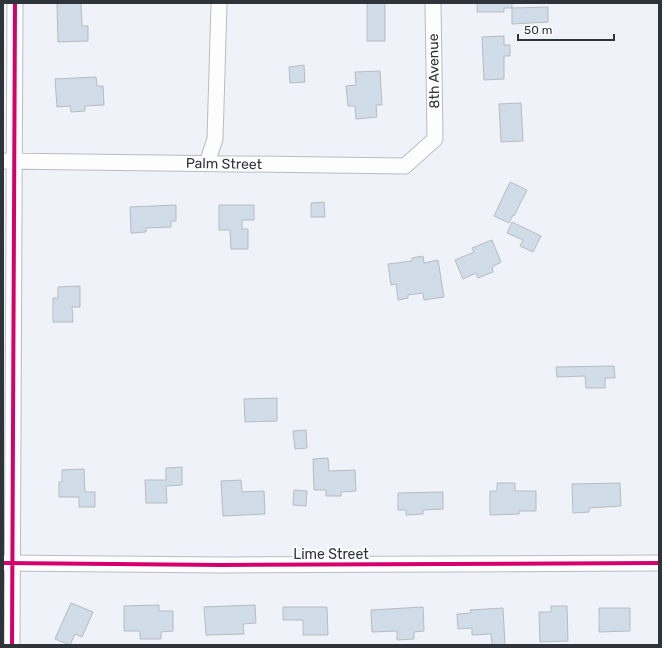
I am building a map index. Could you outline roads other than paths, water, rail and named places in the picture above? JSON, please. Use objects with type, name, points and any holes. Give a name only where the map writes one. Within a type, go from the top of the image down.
[{"type":"street","points":[[12,645],[7,563],[8,161],[15,3]]},
{"type":"street","points":[[207,164],[215,139],[219,3]]},
{"type":"street","name":"8th Avenue","points":[[433,3],[435,139]]},
{"type":"street","name":"Palm Street","points":[[8,161],[405,166],[435,139]]},
{"type":"street","name":"Lime Street","points":[[7,563],[230,565],[659,563]]}]
